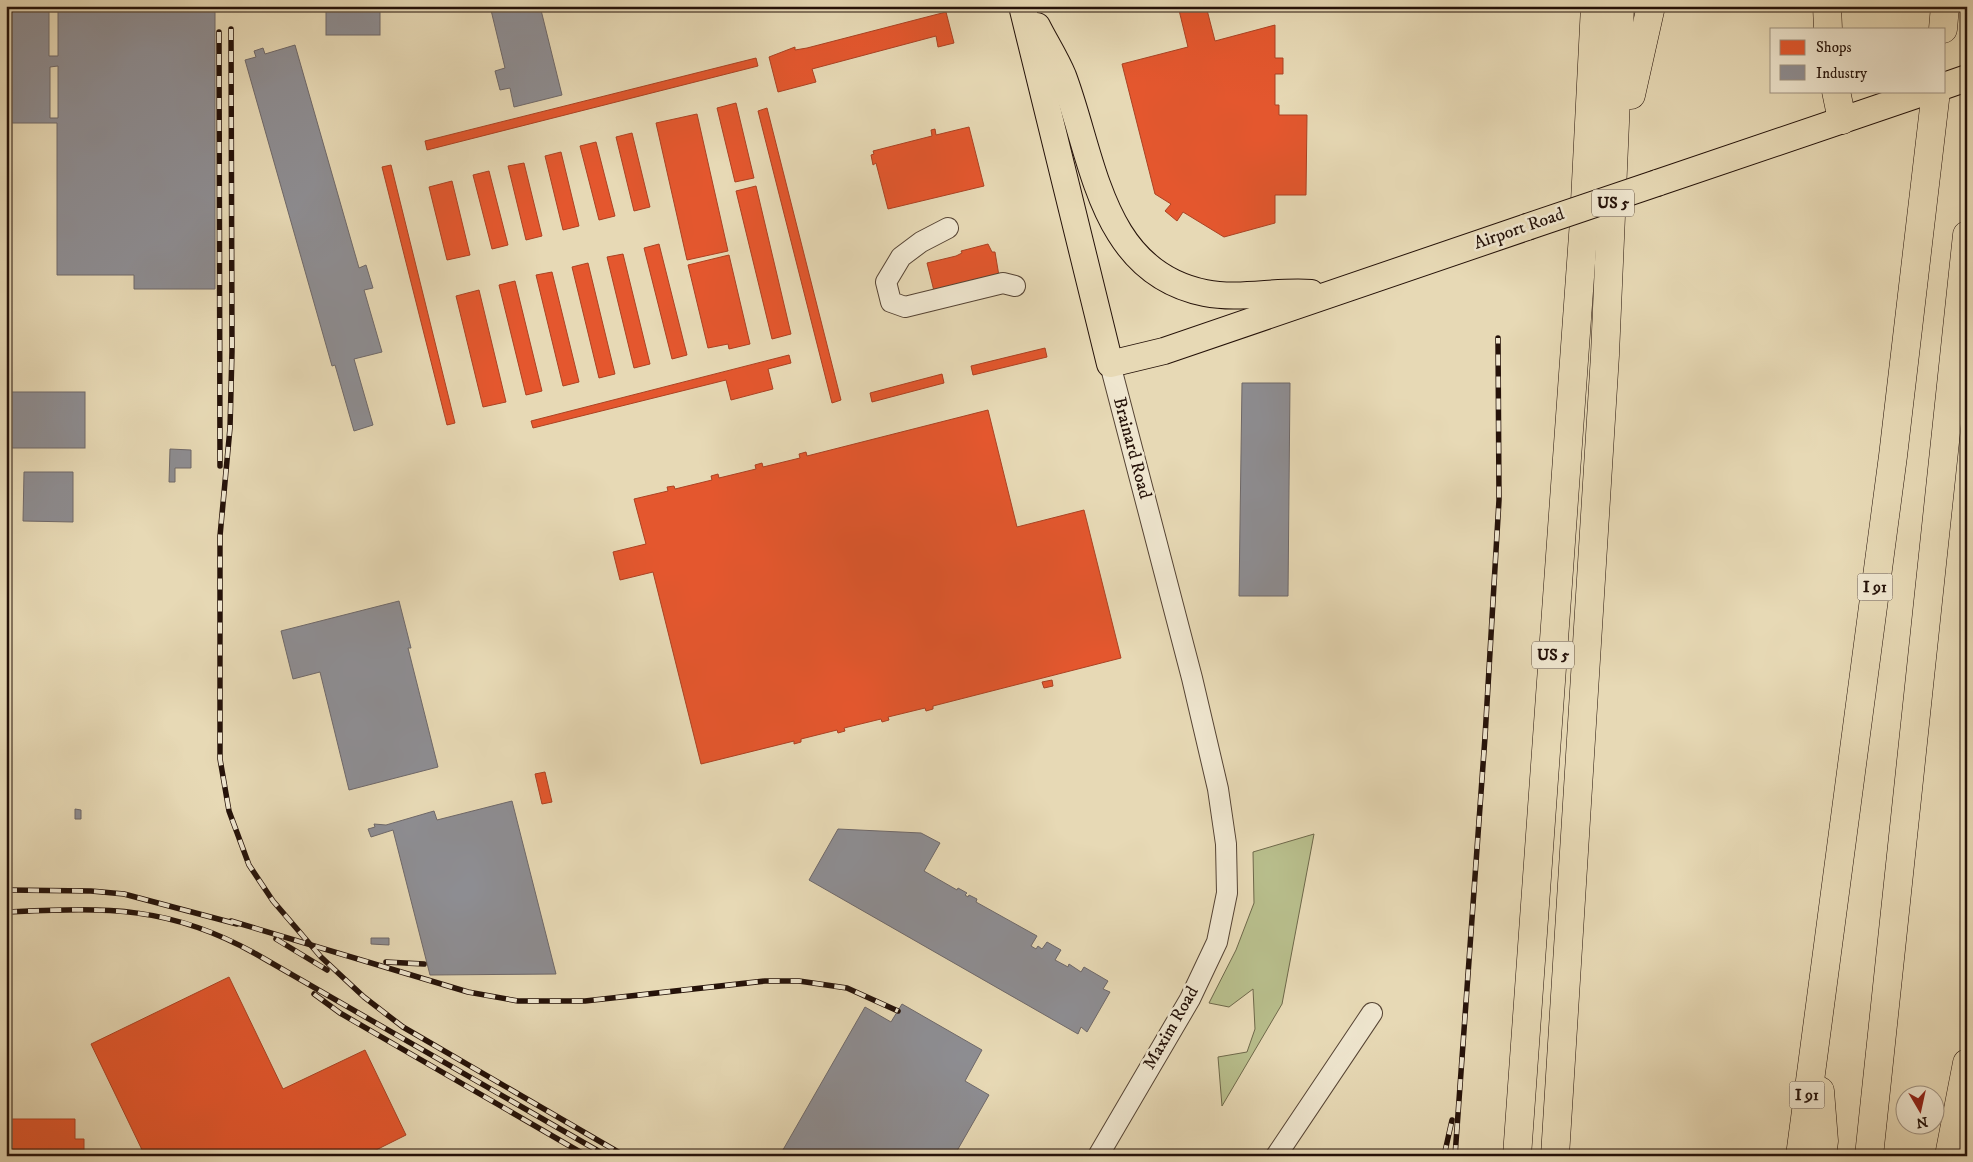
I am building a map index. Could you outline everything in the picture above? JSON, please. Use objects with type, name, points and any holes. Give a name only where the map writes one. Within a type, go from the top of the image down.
[{"type":"highway","points":[[1576,6],[1576,52],[1588,154]]},
{"type":"highway","name":"US 5","points":[[1517,1156],[1588,154],[1595,6]]},
{"type":"highway","name":"US 5","points":[[1555,1156],[1602,399],[1620,6]]},
{"type":"highway","points":[[1602,399],[1616,333],[1629,108],[1651,6]]},
{"type":"highway","points":[[1827,6],[1828,28]]},
{"type":"highway","points":[[1943,28],[1945,6]]},
{"type":"highway","points":[[1836,92],[1842,120]]},
{"type":"highway","name":"I 91","points":[[1800,1156],[1893,456],[1936,92]]},
{"type":"highway","points":[[1869,1156],[1967,235]]},
{"type":"highway","points":[[1850,1156],[1878,918],[1909,785]]},
{"type":"highway","points":[[1815,1035],[1824,1141],[1822,1156]]},
{"type":"highway","points":[[1948,1156],[1967,1063]]},
{"type":"main road","name":"Brainard Road","points":[[1022,6],[1110,364]]},
{"type":"main road","points":[[1026,6],[1063,75],[1108,214],[1122,238],[1138,258],[1170,281],[1205,293],[1232,296],[1297,292],[1322,296]]},
{"type":"main road","points":[[1946,85],[1967,78]]},
{"type":"main road","name":"Airport Road","points":[[1110,364],[1164,351],[1925,92]]},
{"type":"street","points":[[948,228],[921,242],[901,257],[886,282],[891,302],[905,307],[1003,283],[1015,286]]},
{"type":"street","name":"Brainard Road","points":[[1110,364],[1192,678],[1218,789],[1226,844],[1227,893]]},
{"type":"street","name":"Maxim Road","points":[[1098,1156],[1190,999],[1217,942],[1227,893]]},
{"type":"street","points":[[1276,1156],[1372,1013]]},
{"type":"green space","points":[[1314,834],[1282,1004],[1222,1106],[1218,1057],[1247,1052],[1255,1029],[1253,989],[1229,1007],[1209,1003],[1236,950],[1254,903],[1253,852]]},
{"type":"building: Shops","points":[[1178,6],[1206,6],[1215,41],[1275,25],[1275,58],[1283,58],[1283,74],[1275,74],[1275,105],[1279,105],[1279,115],[1307,115],[1306,195],[1275,195],[1275,223],[1224,237],[1183,212],[1177,221],[1165,211],[1171,204],[1155,194],[1122,64],[1188,47]]},
{"type":"building: Shops","points":[[946,12],[954,43],[938,47],[936,36],[812,69],[816,82],[778,92],[769,57],[795,47],[795,50],[807,48]]},
{"type":"building: Shops","points":[[756,58],[758,66],[427,150],[425,141]]},
{"type":"building: Shops","points":[[736,103],[754,178],[735,182],[717,108]]},
{"type":"building: Shops","points":[[767,108],[841,400],[832,403],[758,111]]},
{"type":"building: Shops","points":[[697,114],[728,251],[687,260],[656,123]]},
{"type":"building: Shops","points":[[969,127],[984,186],[888,209],[876,163],[873,165],[871,155],[874,154],[873,151],[932,136],[931,130],[935,129],[936,135]]},
{"type":"building: Shops","points":[[632,133],[650,207],[634,211],[616,137]]},
{"type":"building: Shops","points":[[596,142],[615,216],[599,220],[580,146]]},
{"type":"building: Shops","points":[[561,152],[579,226],[563,230],[545,156]]},
{"type":"building: Shops","points":[[524,163],[542,236],[526,240],[508,166]]},
{"type":"building: Shops","points":[[391,165],[455,423],[447,425],[382,167]]},
{"type":"building: Shops","points":[[489,171],[508,245],[492,249],[473,175]]},
{"type":"building: Shops","points":[[452,181],[470,255],[447,260],[429,187]]},
{"type":"building: Shops","points":[[756,186],[791,334],[772,339],[736,191]]},
{"type":"building: Shops","points":[[659,244],[687,355],[672,359],[644,248]]},
{"type":"building: Shops","points":[[988,244],[992,252],[995,252],[999,276],[936,299],[927,263],[956,256],[962,253],[961,251]]},
{"type":"building: Shops","points":[[623,254],[650,364],[634,368],[607,257]]},
{"type":"building: Shops","points":[[729,255],[750,344],[729,349],[728,344],[708,348],[688,265]]},
{"type":"building: Shops","points":[[588,263],[615,374],[599,378],[572,267]]},
{"type":"building: Shops","points":[[552,272],[579,382],[563,386],[536,275]]},
{"type":"building: Shops","points":[[515,281],[542,391],[526,395],[499,285]]},
{"type":"building: Shops","points":[[479,290],[506,402],[483,407],[456,296]]},
{"type":"building: Shops","points":[[1045,348],[1047,357],[973,375],[971,366]]},
{"type":"building: Shops","points":[[789,355],[791,363],[768,369],[773,389],[731,400],[726,380],[533,428],[531,421]]},
{"type":"building: Shops","points":[[942,374],[944,383],[872,402],[870,393]]},
{"type":"building: Shops","points":[[988,410],[1017,527],[1084,510],[1121,658],[933,706],[933,709],[926,711],[925,708],[888,717],[889,720],[882,722],[881,719],[844,728],[845,731],[838,733],[837,730],[801,739],[801,742],[794,744],[794,741],[701,764],[653,572],[620,580],[613,552],[646,544],[634,499],[668,491],[667,487],[674,486],[675,489],[712,480],[711,476],[718,474],[719,478],[756,469],[755,465],[762,463],[763,467],[800,458],[799,454],[806,452],[807,456]]},
{"type":"building: Shops","points":[[1052,680],[1053,686],[1044,688],[1042,682]]},
{"type":"building: Shops","points":[[545,772],[552,802],[542,804],[535,774]]},
{"type":"building: Shops","points":[[229,977],[283,1089],[365,1050],[406,1135],[364,1156],[145,1156],[91,1044]]},
{"type":"building: Shops","points":[[6,1119],[75,1119],[75,1139],[84,1139],[84,1156],[6,1156]]},
{"type":"building: Industry","points":[[6,6],[49,6],[49,56],[58,56],[58,6],[215,6],[215,289],[134,289],[134,275],[57,275],[57,123],[7,123],[6,129]],"holes":[[[58,66],[58,118],[50,118],[50,67]]]},
{"type":"building: Industry","points":[[326,6],[380,6],[380,35],[326,35]]},
{"type":"building: Industry","points":[[490,6],[540,6],[562,95],[514,107],[510,88],[500,90],[495,71],[505,68]]},
{"type":"building: Industry","points":[[295,45],[359,268],[366,265],[373,288],[364,290],[382,352],[354,359],[373,425],[354,431],[335,365],[332,366],[245,60],[256,57],[254,51],[263,48],[265,54]]},
{"type":"building: Industry","points":[[1242,383],[1290,383],[1288,596],[1239,596]]},
{"type":"building: Industry","points":[[6,392],[85,392],[85,448],[6,448]]},
{"type":"building: Industry","points":[[170,449],[191,450],[191,468],[175,468],[175,482],[169,482]]},
{"type":"building: Industry","points":[[24,472],[73,472],[73,522],[23,521]]},
{"type":"building: Industry","points":[[399,601],[411,648],[408,648],[438,767],[349,790],[320,672],[293,679],[281,631]]},
{"type":"building: Industry","points":[[512,801],[556,974],[430,975],[393,830],[371,837],[368,829],[375,827],[374,824],[386,825],[434,811],[437,820]]},
{"type":"building: Industry","points":[[75,809],[81,810],[81,819],[75,819]]},
{"type":"building: Industry","points":[[838,829],[921,833],[940,843],[924,871],[957,890],[958,888],[967,893],[965,895],[977,899],[976,902],[1037,936],[1031,946],[1036,949],[1038,946],[1042,949],[1047,942],[1061,950],[1055,960],[1068,967],[1069,964],[1081,972],[1084,967],[1108,981],[1103,989],[1110,992],[1087,1032],[1081,1027],[1078,1034],[809,880]]},
{"type":"building: Industry","points":[[371,938],[389,938],[389,945],[371,944]]},
{"type":"building: Industry","points":[[902,1004],[982,1050],[965,1081],[989,1095],[954,1156],[780,1155],[865,1007],[891,1022]]},
{"type":"railway","points":[[231,29],[232,351],[230,428],[220,536],[220,759],[229,811],[249,865],[273,901],[321,957],[364,997],[403,1027],[625,1156]]},
{"type":"railway","points":[[219,32],[220,466]]},
{"type":"railway","points":[[1455,1156],[1485,737],[1499,500],[1498,338]]},
{"type":"railway","points":[[6,890],[91,891],[124,894],[237,924]]},
{"type":"railway","points":[[6,912],[105,910],[134,913],[164,918],[193,926],[224,938],[256,954],[607,1156]]},
{"type":"railway","points":[[231,921],[468,992],[518,1001],[585,1001],[765,981],[799,981],[847,988],[898,1011]]},
{"type":"railway","points":[[276,939],[327,970]]},
{"type":"railway","points":[[386,962],[424,964]]},
{"type":"railway","points":[[314,994],[340,1013],[587,1156]]},
{"type":"railway","points":[[1444,1156],[1452,1120]]}]
